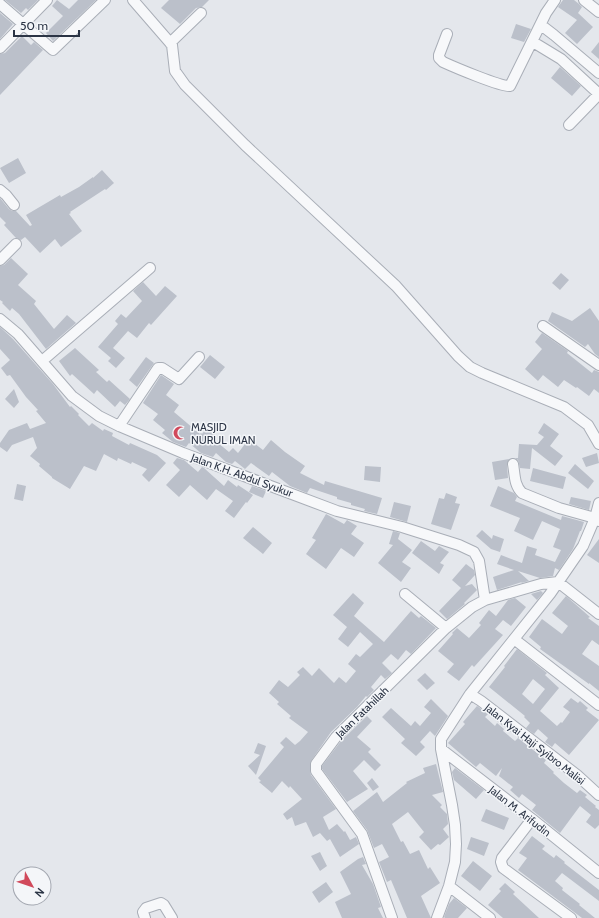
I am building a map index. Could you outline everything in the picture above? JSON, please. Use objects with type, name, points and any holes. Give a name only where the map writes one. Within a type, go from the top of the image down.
[{"type":"street","points":[[0,48],[47,0]]},
{"type":"street","points":[[0,4],[53,50],[105,0]]},
{"type":"street","points":[[133,0],[170,43],[175,71],[185,85],[245,145],[396,286],[458,356],[470,367],[482,373],[564,407],[588,425],[599,444]]},
{"type":"street","points":[[447,34],[439,55],[443,62],[508,87],[512,84],[546,12],[555,0]]},
{"type":"street","points":[[584,0],[599,12]]},
{"type":"street","points":[[170,43],[201,13]]},
{"type":"street","points":[[541,25],[599,73]]},
{"type":"street","points":[[533,42],[561,60],[599,94],[569,124]]},
{"type":"street","points":[[0,190],[14,205]]},
{"type":"street","points":[[0,260],[16,244]]},
{"type":"street","points":[[42,362],[150,268]]},
{"type":"street","name":"Jalan K.H. Abdul Syukur","points":[[0,319],[18,334],[72,396],[99,416],[119,426],[182,453],[337,511],[402,527],[459,545],[474,552],[479,561],[484,600]]},
{"type":"street","points":[[543,326],[599,365]]},
{"type":"street","points":[[119,426],[158,368],[162,368],[179,379],[199,357]]},
{"type":"street","points":[[514,464],[515,482],[522,494],[597,520]]},
{"type":"street","points":[[437,918],[449,886],[455,862],[455,825],[440,743],[441,739],[470,694],[558,582],[583,546],[597,520],[599,503]]},
{"type":"street","points":[[558,582],[599,614]]},
{"type":"street","name":"Jalan Fatahillah","points":[[392,918],[362,834],[316,771],[316,764],[336,737],[446,628],[472,606],[484,600],[545,583],[558,582]]},
{"type":"street","points":[[405,594],[446,628]]},
{"type":"street","points":[[514,639],[599,705]]},
{"type":"street","name":"Jalan Kyai Haji Syibro Malisi","points":[[470,694],[577,775],[599,795]]},
{"type":"street","name":"Jalan M. Arifudin","points":[[441,749],[599,873]]},
{"type":"street","points":[[532,819],[502,858],[501,862],[503,868],[571,918]]},
{"type":"street","points":[[449,886],[490,918]]},
{"type":"street","points":[[145,918],[143,912],[146,908],[161,903],[164,905],[172,918]]},
{"type":"building","points":[[5,0],[38,0],[28,10],[26,8],[21,13]]},
{"type":"building","points":[[57,0],[69,9],[78,0],[96,0],[53,41],[46,33],[63,16],[52,6]]},
{"type":"building","points":[[169,0],[209,0],[202,7],[196,8],[180,24],[161,8]]},
{"type":"building","points":[[563,0],[574,0],[579,4],[582,7],[578,13],[593,27],[577,44],[565,33],[577,20],[558,7]]},
{"type":"building","points":[[0,13],[13,24],[0,39]]},
{"type":"building","points":[[516,24],[531,29],[524,42],[511,38]]},
{"type":"building","points":[[22,36],[31,45],[34,42],[43,50],[0,95],[0,54],[5,53]]},
{"type":"building","points":[[599,42],[599,59],[591,52]]},
{"type":"building","points":[[560,67],[581,86],[572,96],[551,78]]},
{"type":"building","points":[[18,158],[26,173],[9,183],[0,168]]},
{"type":"building","points":[[102,170],[114,183],[106,190],[105,189],[70,212],[71,213],[69,214],[82,231],[61,247],[55,239],[40,253],[25,237],[21,240],[16,238],[4,225],[6,223],[0,217],[0,198],[9,209],[16,211],[30,226],[32,225],[26,215],[60,195],[61,197],[79,187]]},
{"type":"building","points":[[11,258],[28,274],[18,285],[36,301],[34,304],[54,329],[67,315],[76,323],[46,349],[19,314],[12,308],[10,311],[0,300],[0,266],[4,265]]},
{"type":"building","points":[[561,273],[569,280],[560,290],[552,283]]},
{"type":"building","points":[[143,282],[156,296],[165,286],[177,296],[151,325],[149,323],[137,338],[128,331],[113,348],[125,358],[116,368],[108,361],[111,358],[98,347],[118,324],[115,321],[121,314],[126,318],[142,301],[133,291]]},
{"type":"building","points":[[590,308],[599,321],[599,357],[588,344],[585,347],[548,321],[552,312],[572,321]]},
{"type":"building","points":[[0,327],[13,339],[53,384],[70,407],[71,406],[89,426],[92,423],[103,431],[104,429],[113,433],[112,436],[129,445],[130,443],[157,455],[166,463],[149,482],[142,475],[147,469],[132,462],[131,464],[118,458],[117,461],[104,454],[96,471],[84,466],[70,489],[52,478],[39,466],[40,464],[30,456],[37,448],[33,437],[12,445],[7,452],[0,447],[0,443],[9,430],[27,423],[30,429],[46,423],[36,411],[38,410],[26,397],[10,375],[7,376],[1,368],[10,360],[0,349]]},
{"type":"building","points":[[542,333],[568,351],[567,353],[592,373],[594,370],[599,372],[599,393],[594,389],[589,396],[564,380],[558,387],[543,375],[538,381],[525,369],[542,349],[535,342]]},
{"type":"building","points":[[75,348],[99,370],[96,372],[107,382],[109,380],[130,399],[125,405],[120,401],[115,407],[97,390],[94,394],[72,374],[70,376],[59,361]]},
{"type":"building","points":[[210,355],[225,367],[215,379],[200,367]]},
{"type":"building","points":[[146,357],[154,363],[137,387],[129,380]]},
{"type":"building","points":[[161,375],[174,384],[166,395],[179,405],[174,412],[200,434],[202,434],[210,424],[218,430],[212,438],[229,452],[233,448],[238,453],[249,439],[263,450],[271,440],[305,466],[300,473],[324,485],[325,481],[382,498],[377,514],[364,511],[365,509],[337,499],[337,497],[310,488],[307,493],[290,486],[272,472],[269,476],[251,463],[245,469],[235,461],[232,464],[226,462],[216,453],[213,457],[201,453],[189,443],[186,447],[173,442],[162,433],[165,430],[153,420],[158,414],[143,403]]},
{"type":"building","points":[[14,389],[19,402],[14,408],[5,399]]},
{"type":"building","points":[[544,423],[559,434],[550,446],[563,456],[555,466],[532,448],[530,469],[520,468],[518,460],[515,458],[518,458],[519,444],[537,445],[544,437],[538,433]]},
{"type":"building","points":[[597,453],[599,463],[586,467],[582,458]]},
{"type":"building","points":[[177,458],[184,460],[198,472],[202,467],[204,468],[224,486],[228,480],[237,487],[238,485],[253,495],[234,518],[225,511],[233,501],[216,489],[207,500],[190,485],[179,497],[166,485],[180,470],[173,463]]},
{"type":"building","points":[[509,459],[507,465],[508,478],[495,480],[492,462]]},
{"type":"building","points":[[575,464],[594,481],[588,489],[568,473]]},
{"type":"building","points":[[365,466],[381,467],[380,482],[364,480]]},
{"type":"building","points":[[533,468],[566,477],[563,489],[530,481]]},
{"type":"building","points":[[17,484],[26,486],[23,501],[14,499]]},
{"type":"building","points":[[252,486],[266,491],[263,498],[249,492]]},
{"type":"building","points":[[498,486],[514,493],[517,497],[515,501],[561,520],[562,516],[584,522],[573,549],[559,570],[555,568],[553,576],[540,578],[518,571],[529,581],[497,590],[493,577],[514,570],[497,564],[501,555],[522,563],[527,546],[537,549],[535,555],[555,562],[561,550],[553,547],[560,529],[542,521],[533,540],[514,531],[520,518],[490,506]]},
{"type":"building","points":[[446,493],[457,497],[455,503],[460,504],[451,530],[431,524],[439,498],[444,499]]},
{"type":"building","points":[[571,497],[591,501],[589,510],[569,504]]},
{"type":"building","points":[[394,502],[411,506],[407,522],[390,517]]},
{"type":"building","points":[[326,514],[344,524],[347,520],[357,526],[351,534],[364,543],[354,557],[341,548],[326,569],[306,554],[316,540],[312,538]]},
{"type":"building","points":[[253,527],[272,543],[263,554],[243,538]]},
{"type":"building","points":[[482,530],[492,539],[493,535],[504,539],[500,552],[491,549],[476,536]]},
{"type":"building","points":[[393,531],[400,533],[398,539],[412,550],[402,562],[411,568],[401,582],[378,563],[393,545],[389,544]]},
{"type":"building","points":[[599,539],[599,563],[587,555]]},
{"type":"building","points":[[421,541],[435,551],[439,546],[449,552],[440,563],[444,565],[439,574],[412,553]]},
{"type":"building","points":[[466,564],[474,570],[475,575],[465,586],[472,584],[477,590],[464,603],[465,604],[447,619],[439,611],[461,588],[452,580]]},
{"type":"building","points":[[541,591],[543,593],[537,600],[531,594]]},
{"type":"building","points":[[353,593],[364,603],[354,616],[384,642],[411,611],[419,618],[421,616],[436,628],[411,654],[406,650],[398,660],[391,654],[382,663],[392,673],[385,679],[381,675],[371,687],[374,690],[367,697],[366,696],[357,707],[331,732],[311,761],[311,775],[336,809],[323,817],[329,830],[337,824],[344,832],[345,831],[350,840],[356,837],[359,844],[340,857],[330,839],[327,841],[320,833],[313,837],[306,822],[295,826],[292,817],[287,820],[283,814],[302,799],[290,786],[289,788],[282,781],[272,793],[259,782],[261,781],[258,778],[284,747],[280,743],[286,737],[295,745],[308,732],[289,718],[291,716],[277,704],[279,702],[269,693],[279,680],[288,687],[300,675],[297,672],[303,667],[312,676],[319,668],[334,683],[339,677],[346,683],[356,671],[348,664],[356,654],[360,657],[373,644],[360,632],[348,647],[338,639],[347,627],[333,615]]},
{"type":"building","points":[[566,596],[590,617],[588,618],[599,626],[599,645],[592,640],[582,654],[599,666],[599,691],[540,649],[541,647],[529,637],[542,619],[562,634],[568,626],[552,613]]},
{"type":"building","points":[[515,598],[526,607],[511,626],[503,620],[495,629],[503,635],[474,667],[472,665],[459,681],[447,672],[454,664],[438,651],[453,634],[452,633],[457,628],[469,638],[481,625],[479,623],[489,610],[496,616],[508,600]]},
{"type":"building","points":[[517,649],[547,673],[545,675],[559,688],[540,711],[557,726],[561,722],[562,723],[570,712],[563,707],[571,698],[578,703],[580,701],[588,708],[586,710],[599,720],[569,755],[555,743],[552,747],[545,742],[548,738],[538,729],[534,734],[526,728],[530,723],[524,717],[525,716],[489,687],[505,667],[504,666]],"holes":[[[533,679],[545,689],[533,704],[522,694]]]},
{"type":"building","points":[[425,673],[435,683],[427,690],[417,680]]},
{"type":"building","points":[[431,699],[448,716],[435,736],[430,731],[420,742],[425,747],[416,756],[401,743],[405,739],[382,717],[391,708],[411,726],[415,721],[420,726],[431,713],[424,707]]},
{"type":"building","points":[[477,706],[488,714],[485,717],[495,726],[497,723],[504,729],[503,731],[515,741],[518,738],[546,760],[544,763],[564,783],[577,793],[580,790],[587,795],[585,797],[599,810],[599,825],[595,829],[586,822],[591,815],[580,806],[560,833],[532,810],[536,805],[522,794],[519,798],[510,790],[513,787],[499,776],[502,768],[496,776],[480,763],[476,767],[448,743],[465,724],[463,722]]},
{"type":"building","points":[[367,716],[372,721],[357,737],[371,749],[368,752],[381,765],[375,771],[364,760],[353,771],[368,789],[347,802],[322,769],[322,766],[341,741]]},
{"type":"building","points":[[258,743],[266,746],[256,775],[248,766],[260,755],[254,753]]},
{"type":"building","points":[[436,764],[443,792],[432,795],[442,805],[440,807],[447,814],[448,824],[443,829],[449,837],[440,845],[438,844],[431,850],[419,837],[424,832],[408,812],[392,824],[401,842],[403,841],[410,854],[419,850],[428,869],[430,867],[440,883],[421,896],[431,918],[407,918],[391,880],[387,882],[379,862],[389,857],[382,844],[374,848],[367,830],[353,811],[377,792],[383,802],[407,783],[406,782],[425,773],[423,768]]},
{"type":"building","points":[[455,768],[484,790],[476,799],[454,780],[452,772]]},
{"type":"building","points":[[372,778],[379,787],[373,791],[367,783]]},
{"type":"building","points":[[486,809],[509,818],[504,830],[481,821]]},
{"type":"building","points":[[532,836],[545,846],[542,849],[554,858],[556,855],[599,890],[599,901],[562,873],[555,881],[563,888],[562,890],[595,918],[582,918],[518,870],[527,858],[519,853]]},
{"type":"building","points":[[471,837],[489,843],[484,856],[467,849]]},
{"type":"building","points":[[320,852],[327,866],[320,871],[311,856]]},
{"type":"building","points":[[363,857],[366,864],[362,865],[373,884],[381,907],[378,908],[383,918],[342,918],[335,902],[351,894],[340,872]]},
{"type":"building","points":[[473,861],[492,876],[480,891],[461,876]]},
{"type":"building","points":[[326,882],[333,892],[319,903],[312,892]]},
{"type":"building","points":[[505,883],[515,892],[513,894],[539,918],[503,918],[488,905],[501,891],[499,889]]},
{"type":"building","points":[[454,898],[467,908],[458,918],[445,918],[444,917],[449,904]]},
{"type":"place","name":"MASJID NURUL IMAN","points":[[180,433]]}]
